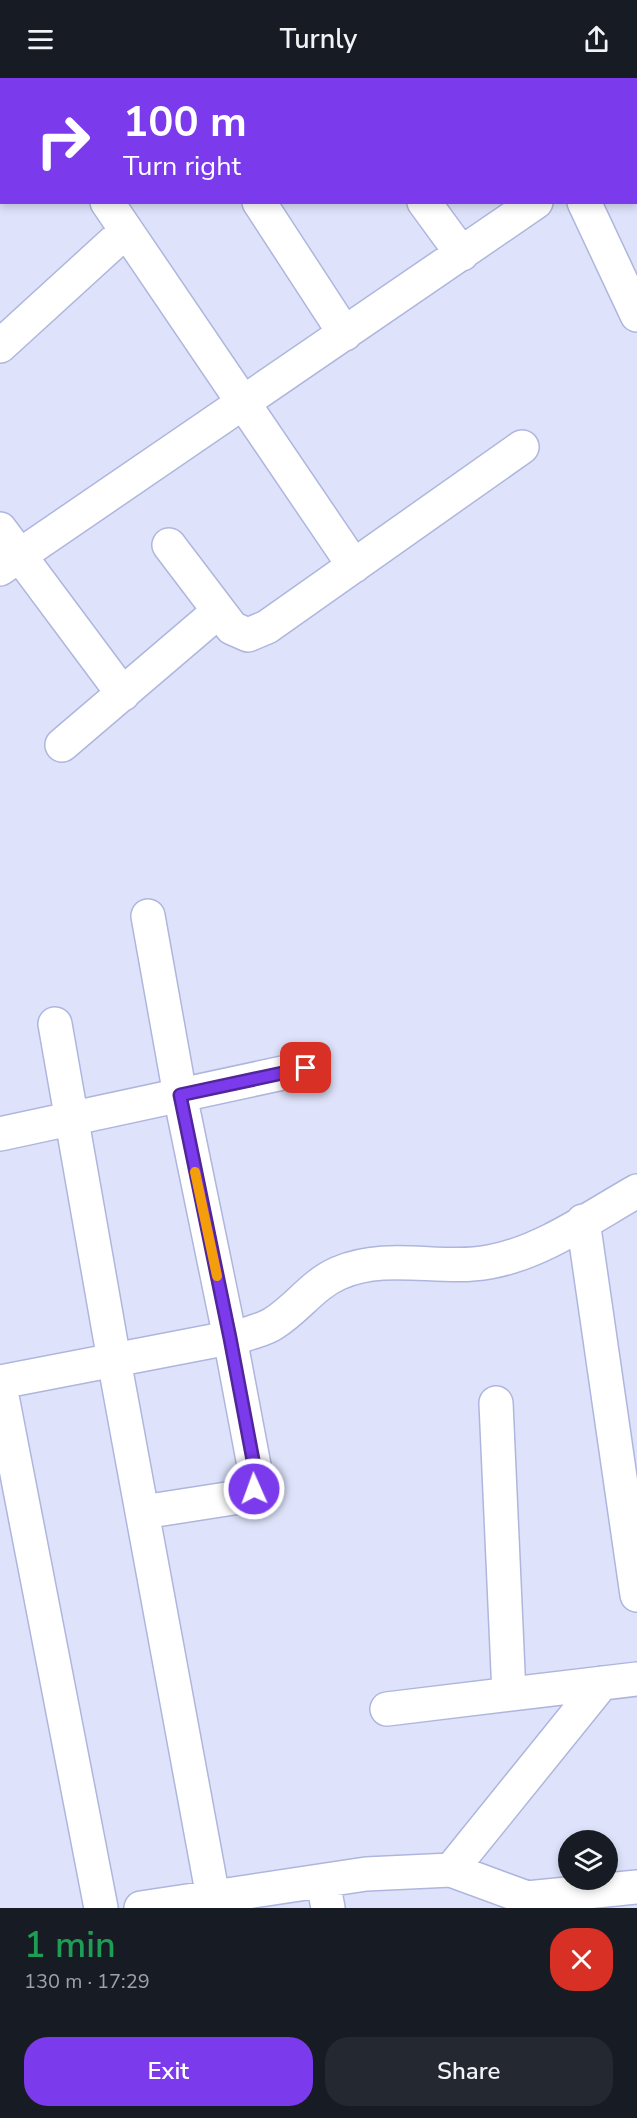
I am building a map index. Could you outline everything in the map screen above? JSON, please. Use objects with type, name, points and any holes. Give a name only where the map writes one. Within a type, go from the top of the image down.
[{"type":"street","points":[[108,204],[354,566]]},
{"type":"street","points":[[260,204],[345,334]]},
{"type":"street","points":[[425,204],[462,254]]},
{"type":"street","points":[[10,563],[533,204]]},
{"type":"street","points":[[585,204],[637,315]]},
{"type":"street","points":[[0,346],[126,231]]},
{"type":"street","points":[[169,545],[232,628],[248,635],[267,627],[522,447]]},
{"type":"street","points":[[0,529],[10,563],[123,693]]},
{"type":"street","points":[[62,745],[219,611]]},
{"type":"street","points":[[143,1512],[246,1496],[254,1489],[256,1476],[180,1095],[148,916]]},
{"type":"street","points":[[55,1024],[214,1903]]},
{"type":"street","points":[[0,1134],[306,1068]]},
{"type":"street","points":[[101,1908],[0,1384],[244,1335],[274,1323],[318,1284],[339,1272],[377,1263],[487,1263],[517,1255],[637,1191]]},
{"type":"street","points":[[583,1221],[623,1395],[637,1595]]},
{"type":"street","points":[[496,1403],[509,1694]]},
{"type":"street","points":[[387,1709],[637,1679]]},
{"type":"street","points":[[438,1870],[602,1683]]},
{"type":"street","points":[[141,1908],[325,1894],[366,1874],[438,1870],[538,1903],[637,1887]]},
{"type":"slow traffic","points":[[195,1172],[217,1276]]},
{"type":"route","points":[[254,1489],[256,1476],[180,1095],[306,1068]]}]
